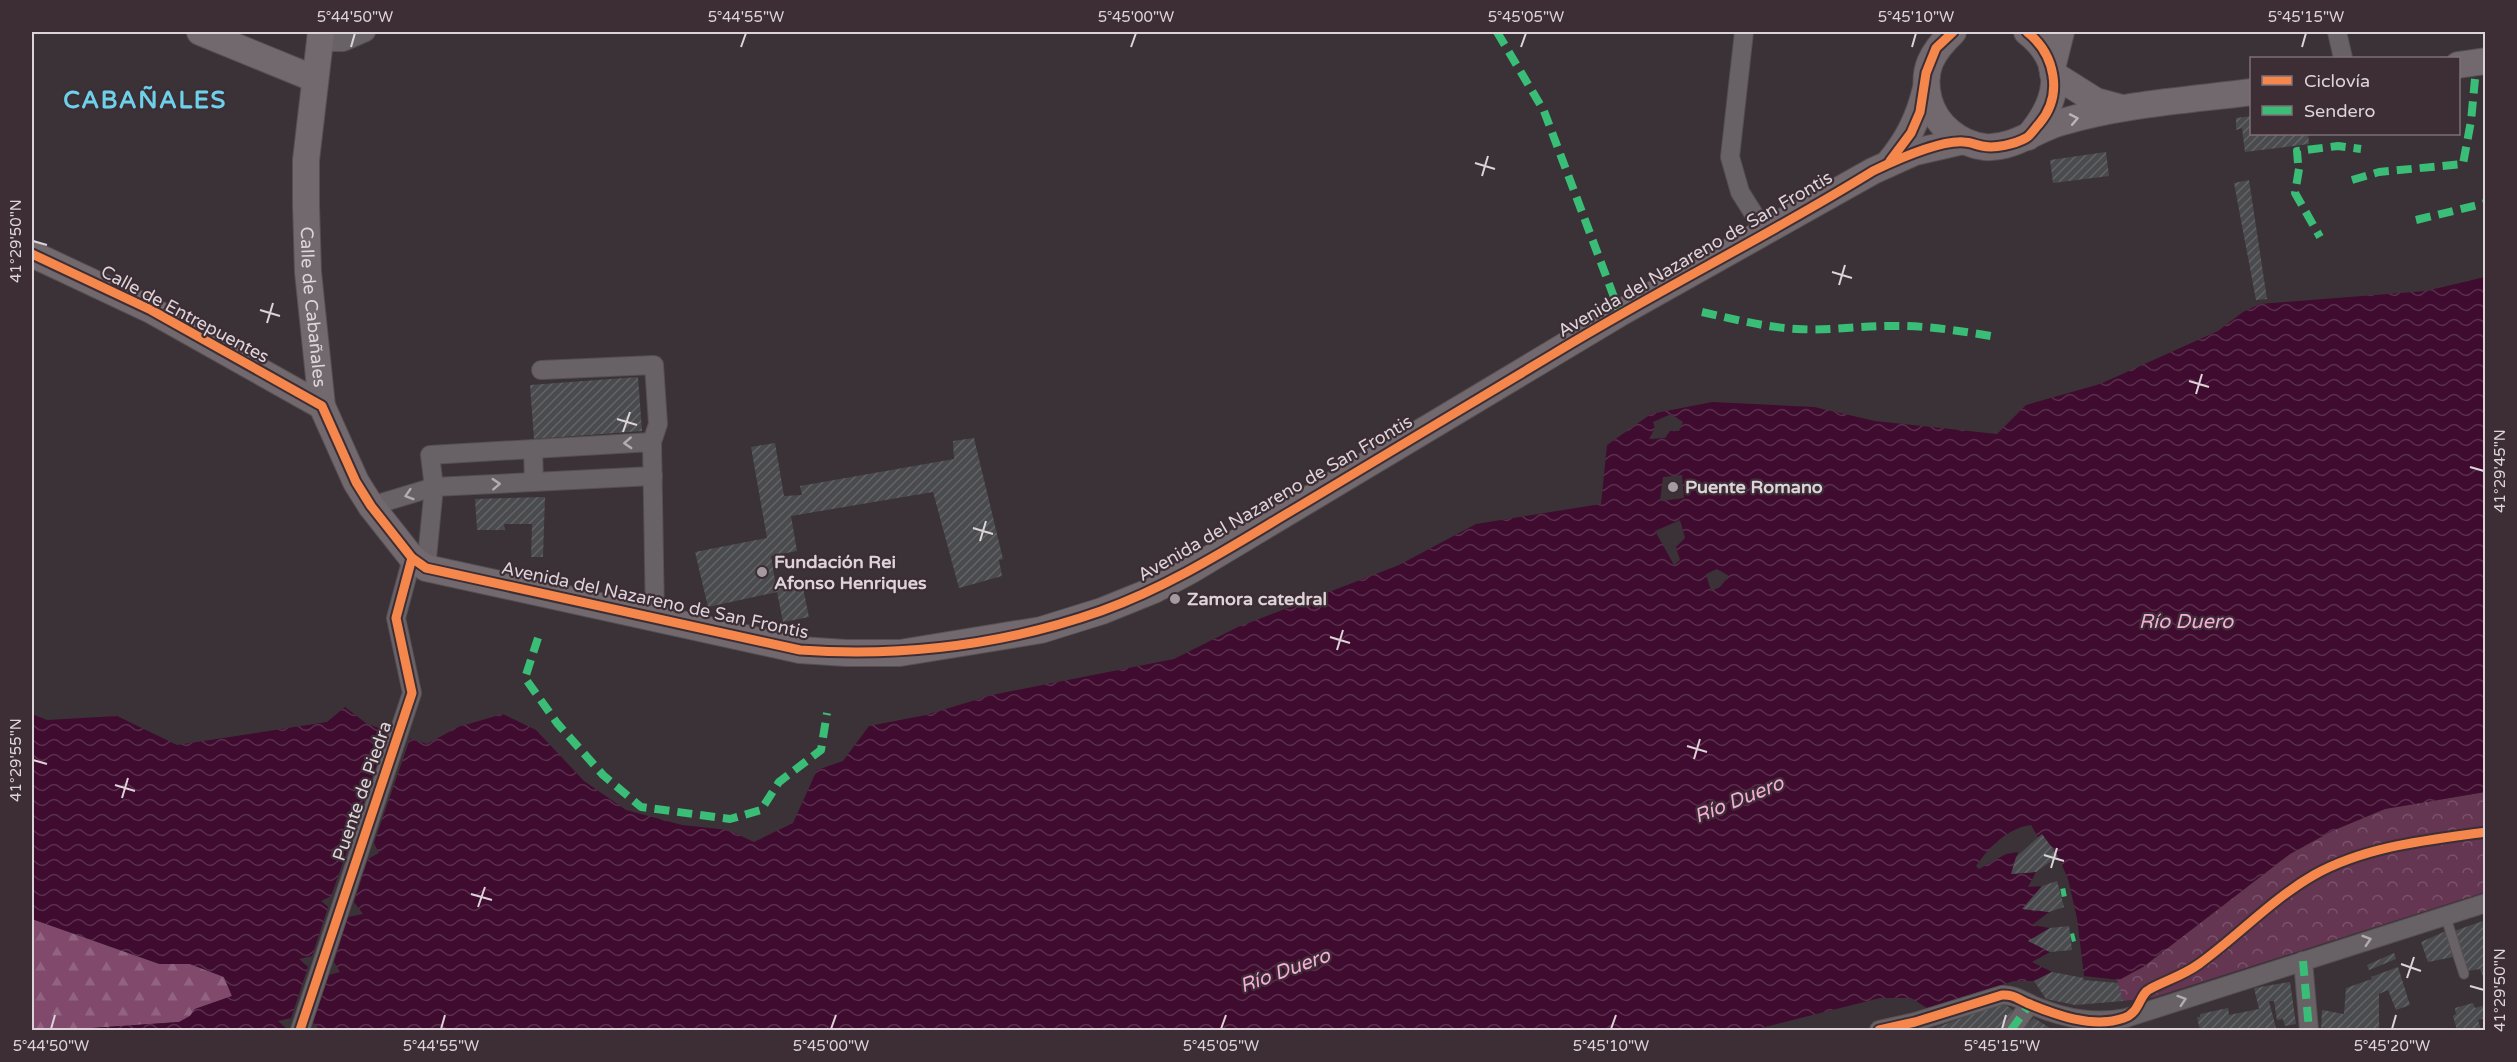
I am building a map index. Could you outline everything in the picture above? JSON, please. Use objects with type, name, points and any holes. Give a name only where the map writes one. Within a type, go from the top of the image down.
[{"type":"main road","points":[[200,32],[315,79]]},
{"type":"main road","name":"Avenida del Nazareno de San Frontis","points":[[1888,164],[1911,134],[1920,112],[1926,87],[1926,73],[1936,48],[1953,32]]},
{"type":"main road","points":[[2027,32],[2037,39],[2053,71],[2096,101],[2122,108]]},
{"type":"main road","points":[[2028,137],[2043,119],[2052,99],[2055,49],[2061,32]]},
{"type":"main road","name":"Calle de Cabañales","points":[[320,37],[306,160],[306,204],[308,272],[322,406],[356,482],[415,570]]},
{"type":"main road","points":[[2460,65],[2486,61]]},
{"type":"main road","points":[[1926,87],[1932,109],[1945,128],[1963,141],[1985,147],[2007,145],[2061,122],[2122,108],[2250,92]]},
{"type":"main road","name":"Avenida del Nazareno de San Frontis","points":[[415,570],[800,650],[846,653],[900,652],[1041,630],[1102,611],[1154,590],[1620,314],[1765,232],[1888,164],[1915,152],[1963,141]]},
{"type":"main road","name":"Calle de Entrepuentes","points":[[32,254],[151,310],[322,406]]},
{"type":"street","points":[[320,37],[343,42],[366,32]]},
{"type":"street","points":[[1744,32],[1730,157],[1740,192],[1765,232]]},
{"type":"street","points":[[2337,32],[2343,57]]},
{"type":"street","points":[[541,370],[654,365],[658,424],[652,442],[656,619]]},
{"type":"street","points":[[534,482],[533,449],[652,442]]},
{"type":"street","name":"Puente de Piedra","points":[[300,1030],[412,693],[396,618],[415,570],[434,487],[430,455],[533,449]]},
{"type":"street","points":[[371,506],[434,487],[653,476]]},
{"type":"street","points":[[1879,1030],[1915,1022],[2002,994],[2061,1016],[2084,1021],[2130,1024],[2303,961],[2486,903]]},
{"type":"street","points":[[2303,961],[2308,1021]]},
{"type":"street","points":[[2011,1030],[2030,1004]]},
{"type":"lane","points":[[2445,915],[2464,974]]},
{"type":"green space","points":[[2485,792],[2485,892],[2154,997],[2123,1001],[2117,980],[2143,967],[2290,854],[2332,831],[2385,809]]},
{"type":"green space","points":[[32,919],[159,964],[190,964],[224,977],[232,996],[195,1009],[190,1016],[179,1022],[32,1030]]},
{"type":"water","name":"Río Duero","points":[[2485,277],[2485,792],[2385,809],[2332,831],[2290,854],[2143,967],[2119,980],[2084,976],[2077,920],[2068,886],[2053,852],[2042,835],[2038,837],[2031,825],[2007,834],[1987,852],[1976,866],[1979,869],[2006,854],[2018,852],[2012,874],[2036,872],[2028,887],[2042,886],[2023,909],[2049,912],[2032,925],[2050,928],[2029,941],[2050,952],[2032,962],[2052,972],[2034,981],[2014,981],[1927,1008],[1911,998],[1880,998],[1753,1030],[63,1030],[179,1022],[190,1016],[195,1009],[232,996],[224,977],[190,964],[160,964],[32,919],[32,714],[47,720],[117,716],[177,745],[327,722],[345,707],[367,724],[427,744],[458,727],[503,714],[536,730],[584,781],[626,810],[682,825],[728,830],[754,842],[793,823],[817,770],[843,761],[869,726],[926,715],[992,695],[1174,659],[1238,627],[1399,565],[1476,524],[1601,504],[1607,445],[1651,414],[1712,402],[1814,407],[1875,421],[1997,434],[2026,405],[2100,384],[2218,331],[2243,312],[2260,304],[2426,291]],"holes":[[[1671,414],[1683,422],[1679,431],[1670,431],[1665,438],[1649,439],[1655,428],[1653,422]],[[1682,475],[1684,498],[1660,501],[1663,477]],[[1680,520],[1685,538],[1676,547],[1680,560],[1674,565],[1655,531]],[[1717,569],[1729,576],[1720,587],[1711,591],[1706,574]]]},
{"type":"pier","points":[[389,728],[411,736],[374,843],[379,853],[368,859],[354,902],[363,914],[348,917],[334,962],[340,972],[329,975],[313,1022],[320,1030],[288,1030],[278,1021],[291,1018],[308,967],[299,959],[312,956],[328,907],[321,901],[331,896],[348,848],[340,841],[353,834]]},
{"type":"pier","points":[[2058,856],[2068,879],[2077,918],[2084,978],[2081,977],[2074,918],[2065,880],[2056,858]]},
{"type":"building","points":[[2250,116],[2250,135],[2308,135],[2309,144],[2245,152],[2242,128],[2236,130],[2236,118]]},
{"type":"building","points":[[2106,152],[2109,176],[2053,183],[2050,160]]},
{"type":"building","points":[[2249,180],[2267,299],[2256,300],[2234,183]]},
{"type":"building","points":[[638,377],[642,431],[534,439],[530,385]]},
{"type":"building","points":[[974,438],[1003,559],[999,560],[1002,576],[959,588],[933,492],[791,516],[797,551],[771,556],[776,587],[802,583],[809,617],[783,622],[777,592],[708,607],[695,552],[767,538],[751,447],[775,443],[784,496],[802,495],[800,486],[954,459],[953,441]]},
{"type":"building","points":[[545,497],[543,557],[531,557],[532,524],[504,524],[505,530],[477,530],[475,499]]},
{"type":"building","points":[[2042,834],[2058,856],[2036,872],[2011,874],[2016,857]]},
{"type":"building","points":[[2057,881],[2064,907],[2049,912],[2022,909],[2042,886]]},
{"type":"building","points":[[2486,920],[2486,977],[2484,979],[2480,969],[2468,971],[2454,931]]},
{"type":"building","points":[[2069,926],[2072,950],[2050,952],[2028,941],[2050,928]]},
{"type":"building","points":[[2446,931],[2453,957],[2428,962],[2421,942]]},
{"type":"building","points":[[2394,953],[2396,959],[2369,970],[2367,965]]},
{"type":"building","points":[[2398,967],[2410,1005],[2396,1010],[2388,990],[2379,994],[2379,1030],[2321,1030],[2322,1010],[2344,1014],[2346,988]]},
{"type":"building","points":[[2052,972],[2084,978],[2083,980],[2118,983],[2123,1001],[2075,1005],[2046,999],[2034,981]]},
{"type":"building","points":[[2290,982],[2296,1024],[2285,1026],[2283,1019],[2277,1020],[2274,1001],[2269,1001],[2276,1028],[2200,1030],[2197,1017],[2200,1017],[2200,1014],[2228,1008],[2229,1015],[2259,1009],[2254,988]]},
{"type":"building","points":[[2003,1003],[2013,1010],[2002,1030],[1929,1030]]},
{"type":"building","points":[[2473,1003],[2475,1008],[2486,1005],[2486,1018],[2478,1020],[2481,1030],[2457,1030],[2453,1016],[2456,1014],[2455,1008]]},
{"type":"building","points":[[2034,1018],[2053,1030],[2022,1030]]},
{"type":"marked path","points":[[1497,32],[1544,111],[1620,313]]},
{"type":"marked path","points":[[2352,180],[2379,172],[2463,164],[2471,121],[2475,79]]},
{"type":"marked path","points":[[2298,163],[2297,151],[2338,146],[2361,149]]},
{"type":"marked path","points":[[2299,169],[2295,193],[2320,237]]},
{"type":"marked path","points":[[2416,220],[2486,203]]},
{"type":"marked path","points":[[1702,312],[1761,325],[1797,329],[1911,326],[1991,336]]},
{"type":"marked path","points":[[538,638],[525,678],[557,723],[603,775],[641,807],[730,819],[761,810],[779,782],[821,750],[827,713]]},
{"type":"marked path","points":[[2061,893],[2066,892]]},
{"type":"marked path","points":[[2071,938],[2075,937]]},
{"type":"marked path","points":[[2303,961],[2309,1030]]},
{"type":"marked path","points":[[2011,1030],[2030,1004],[2028,1003]]},
{"type":"cycle path","points":[[1890,161],[1911,133],[1920,112],[1926,73],[1936,48],[1953,32]]},
{"type":"cycle path","points":[[32,254],[151,310],[322,406],[356,482],[371,506],[412,558],[426,568],[800,650],[876,652],[952,646],[1064,623],[1152,590],[1250,536],[1590,332],[1873,171],[1942,144],[1968,142],[1993,147],[2011,144],[2026,138],[2047,113],[2054,88],[2050,63],[2037,41],[2027,32]]},
{"type":"cycle path","points":[[300,1030],[412,693],[396,618],[412,558]]},
{"type":"cycle path","points":[[1879,1030],[1915,1022],[2002,995],[2012,996],[2050,1012],[2075,1019],[2100,1022],[2124,1018],[2133,1012],[2146,991],[2199,964],[2269,906],[2314,875],[2334,865],[2376,851],[2420,841],[2486,832]]},
{"type":"place","name":"Puente Romano","points":[[1673,487]]},
{"type":"place","name":"Fundación Rei Afonso Henriques","points":[[762,572]]},
{"type":"place","name":"Zamora catedral","points":[[1175,599]]},
{"type":"district","name":"CABAÑALES","points":[[145,100]]}]
